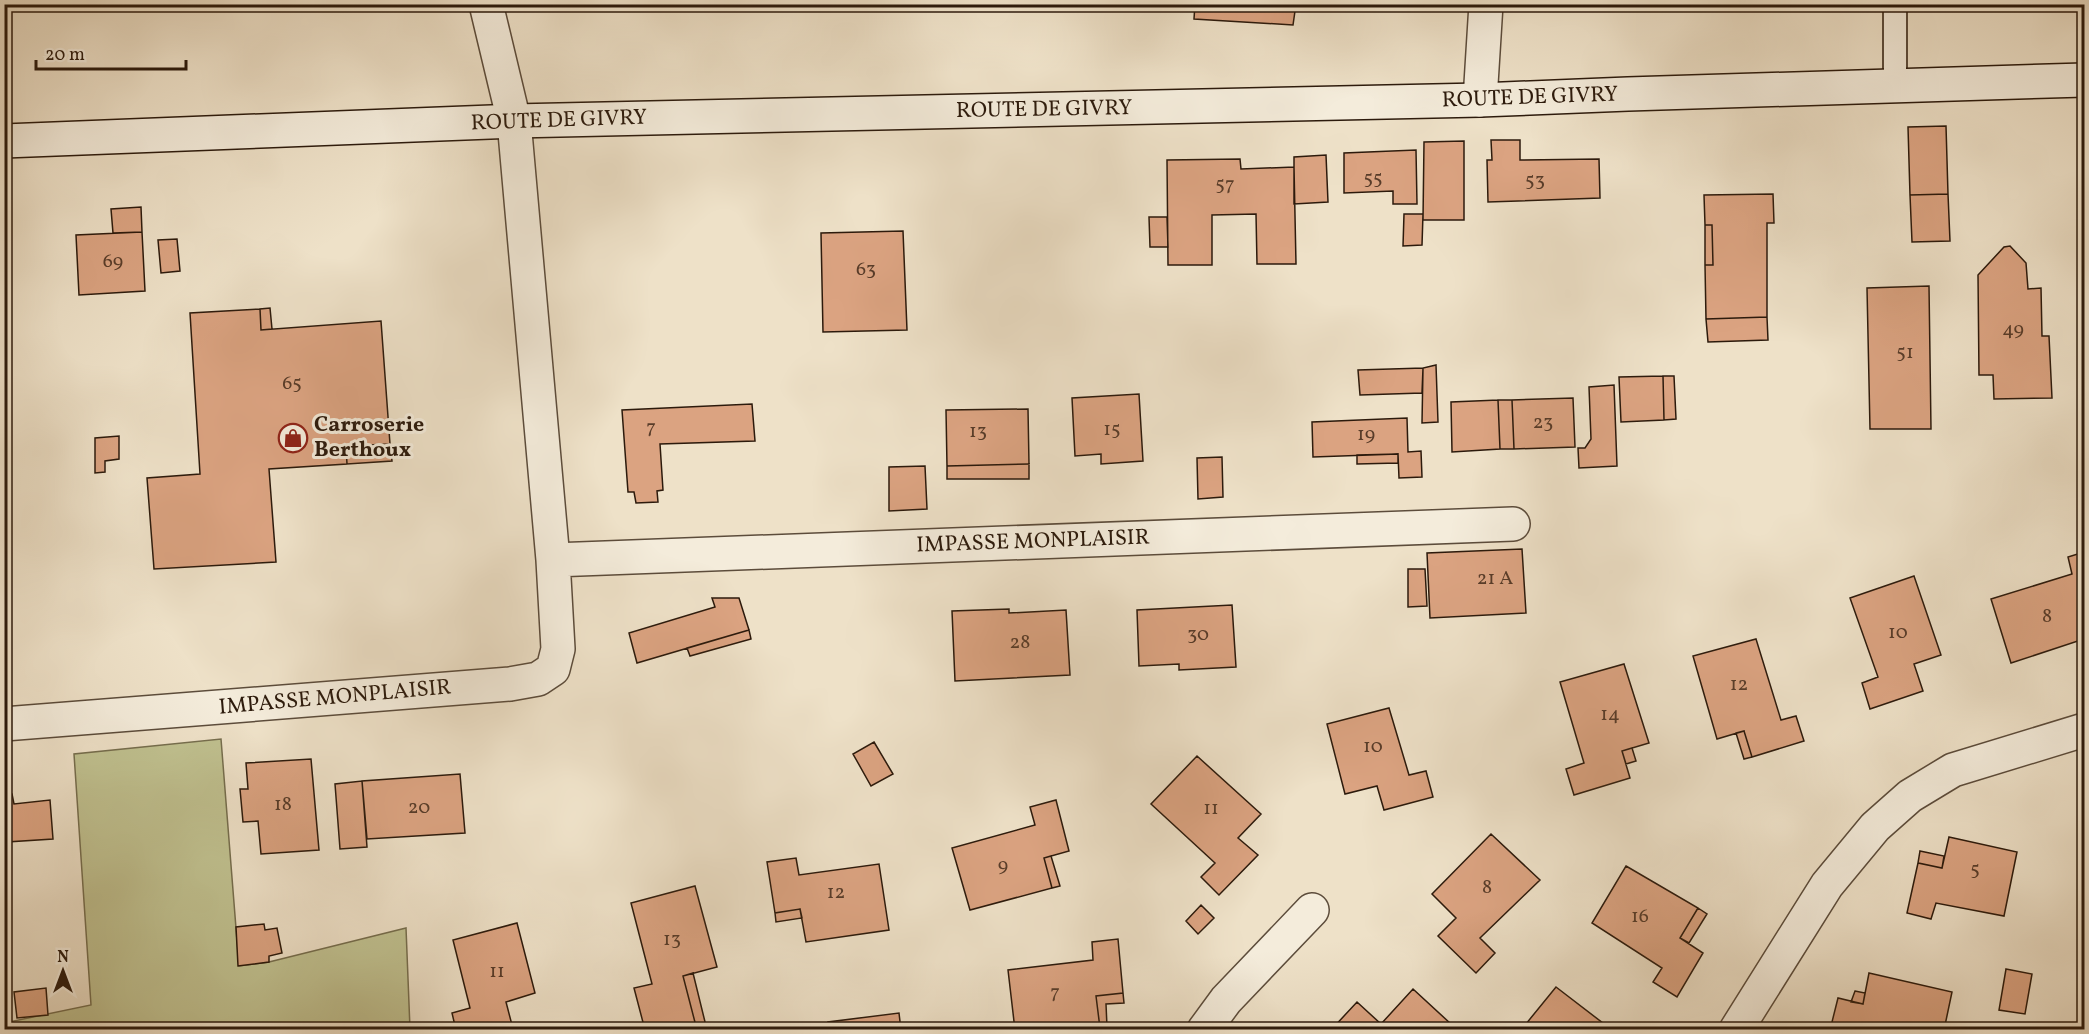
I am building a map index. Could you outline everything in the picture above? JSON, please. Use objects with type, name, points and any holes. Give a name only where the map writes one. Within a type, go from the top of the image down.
[{"type":"street","name":"IMPASSE MONPLAISIR","points":[[4,724],[510,684],[538,679],[553,669],[558,649],[553,560],[514,121],[486,4]]},
{"type":"street","points":[[1480,100],[1486,4]]},
{"type":"street","name":"ROUTE DE GIVRY","points":[[4,141],[514,121],[1480,100],[2085,80]]},
{"type":"street","name":"IMPASSE MONPLAISIR","points":[[553,560],[1513,524]]},
{"type":"street","points":[[1736,1029],[1827,885],[1875,827],[1910,796],[1953,770],[2085,730]]},
{"type":"street","points":[[1204,1029],[1226,1000],[1312,910]]},
{"type":"lane","points":[[1895,4],[1895,87]]},
{"type":"green space","points":[[221,739],[239,966],[269,962],[406,928],[410,1029],[5,1030],[4,1023],[91,1005],[74,754]]},
{"type":"building","points":[[1195,4],[1296,4],[1293,25],[1194,19]]},
{"type":"building","points":[[1946,126],[1948,194],[1910,195],[1908,127]]},
{"type":"building","points":[[1491,140],[1520,140],[1520,160],[1599,159],[1600,198],[1488,202],[1487,160],[1492,160]]},
{"type":"building","points":[[1464,141],[1464,220],[1423,220],[1424,142]]},
{"type":"building","points":[[1416,150],[1417,204],[1393,204],[1393,191],[1344,193],[1344,153]]},
{"type":"building","points":[[1326,155],[1328,202],[1294,204],[1294,157]]},
{"type":"building","points":[[1240,159],[1241,169],[1294,167],[1296,264],[1257,264],[1256,214],[1212,215],[1212,265],[1168,265],[1167,160]]},
{"type":"building","points":[[1773,194],[1774,223],[1767,223],[1767,317],[1706,319],[1705,265],[1713,265],[1712,225],[1705,225],[1704,195]]},
{"type":"building","points":[[1948,194],[1950,241],[1912,242],[1910,195]]},
{"type":"building","points":[[141,207],[142,232],[113,233],[111,209]]},
{"type":"building","points":[[1404,214],[1423,214],[1422,245],[1403,246]]},
{"type":"building","points":[[1149,217],[1167,217],[1168,247],[1150,247]]},
{"type":"building","points":[[1705,225],[1712,225],[1713,265],[1705,265]]},
{"type":"building","points":[[903,231],[907,330],[823,332],[821,233]]},
{"type":"building","points":[[142,232],[145,291],[79,295],[76,235]]},
{"type":"building","points":[[177,239],[180,271],[161,273],[158,240]]},
{"type":"building","points":[[2010,246],[2026,263],[2028,289],[2041,288],[2042,336],[2049,336],[2052,398],[1994,399],[1993,375],[1979,375],[1978,275],[2004,247]]},
{"type":"building","points":[[1929,286],[1931,429],[1870,429],[1867,288]]},
{"type":"building","points":[[270,308],[272,329],[261,330],[260,309]]},
{"type":"building","name":"Carroserie Berthoux","points":[[260,309],[261,330],[381,321],[390,444],[346,446],[347,464],[269,469],[276,562],[154,569],[147,478],[200,474],[190,313]]},
{"type":"building","points":[[1767,317],[1768,340],[1708,342],[1706,319]]},
{"type":"building","points":[[1436,365],[1438,422],[1422,423],[1423,368]]},
{"type":"building","points":[[1423,368],[1422,393],[1360,395],[1358,370]]},
{"type":"building","points":[[1663,376],[1674,376],[1676,419],[1664,420]]},
{"type":"building","points":[[1663,376],[1664,420],[1621,422],[1619,377]]},
{"type":"building","points":[[1614,385],[1617,466],[1579,468],[1578,448],[1585,448],[1591,439],[1589,387]]},
{"type":"building","points":[[1139,394],[1143,461],[1101,464],[1101,454],[1075,456],[1072,398]]},
{"type":"building","points":[[1573,398],[1575,447],[1514,449],[1512,400]]},
{"type":"building","points":[[1498,400],[1500,449],[1452,452],[1451,402]]},
{"type":"building","points":[[1498,400],[1512,400],[1514,449],[1500,449]]},
{"type":"building","points":[[752,404],[755,441],[660,444],[663,490],[657,491],[658,502],[636,503],[634,492],[628,492],[622,410]]},
{"type":"building","points":[[1028,409],[1029,464],[947,466],[946,410]]},
{"type":"building","points":[[1407,418],[1408,452],[1421,451],[1422,477],[1399,478],[1398,454],[1313,457],[1312,422]]},
{"type":"building","points":[[119,436],[119,459],[105,461],[105,472],[95,473],[95,438]]},
{"type":"building","points":[[390,444],[392,461],[347,464],[346,446]]},
{"type":"building","points":[[1398,454],[1398,463],[1357,464],[1357,455]]},
{"type":"building","points":[[1222,457],[1223,497],[1198,499],[1197,458]]},
{"type":"building","points":[[1029,464],[1029,479],[947,479],[947,466]]},
{"type":"building","points":[[925,466],[927,509],[889,511],[889,467]]},
{"type":"building","points":[[1522,549],[1526,613],[1430,618],[1427,553]]},
{"type":"building","points":[[2084,552],[2084,603],[2082,604],[2084,639],[2011,663],[1991,599],[2072,574],[2068,557]]},
{"type":"building","points":[[1408,569],[1425,569],[1427,606],[1408,607]]},
{"type":"building","points":[[1914,576],[1941,655],[1914,664],[1923,691],[1870,709],[1862,683],[1878,677],[1850,598]]},
{"type":"building","points":[[712,598],[739,598],[749,630],[637,663],[629,633],[715,607]]},
{"type":"building","points":[[1232,605],[1236,667],[1179,670],[1179,664],[1139,666],[1137,610]]},
{"type":"building","points":[[1009,609],[1009,613],[1066,610],[1070,675],[955,681],[952,611]]},
{"type":"building","points":[[749,630],[751,639],[690,656],[687,648]]},
{"type":"building","points":[[1756,639],[1781,720],[1796,716],[1804,741],[1752,757],[1744,731],[1717,739],[1693,656]]},
{"type":"building","points":[[1624,664],[1649,743],[1622,751],[1630,778],[1574,795],[1566,769],[1584,763],[1560,682]]},
{"type":"building","points":[[1389,708],[1409,775],[1426,771],[1433,797],[1384,810],[1377,786],[1345,794],[1327,724]]},
{"type":"building","points":[[1744,731],[1752,757],[1744,759],[1736,733]]},
{"type":"building","points":[[874,742],[893,774],[871,786],[853,754]]},
{"type":"building","points":[[1632,748],[1636,761],[1626,764],[1622,751]]},
{"type":"building","points":[[1197,756],[1261,814],[1238,838],[1258,855],[1219,895],[1201,877],[1215,863],[1151,804]]},
{"type":"building","points":[[311,759],[319,850],[261,854],[258,821],[243,822],[240,789],[248,789],[246,763]]},
{"type":"building","points":[[460,774],[465,833],[367,839],[362,781]]},
{"type":"building","points":[[362,781],[367,847],[340,849],[335,784]]},
{"type":"building","points":[[12,794],[14,804],[50,800],[53,839],[7,842],[8,853],[4,854],[4,795]]},
{"type":"building","points":[[1056,800],[1069,851],[1044,858],[1052,888],[970,910],[952,848],[1035,825],[1030,807]]},
{"type":"building","points":[[2084,820],[2084,853],[2078,852]]},
{"type":"building","points":[[1491,834],[1540,880],[1480,938],[1495,953],[1476,973],[1438,936],[1456,918],[1432,894]]},
{"type":"building","points":[[1949,837],[2017,852],[2004,916],[1936,903],[1931,919],[1907,913],[1918,863],[1942,868]]},
{"type":"building","points":[[1920,851],[1944,856],[1942,868],[1918,863]]},
{"type":"building","points":[[1051,856],[1060,886],[1052,888],[1044,858]]},
{"type":"building","points":[[796,858],[799,875],[879,864],[889,930],[806,942],[800,909],[775,913],[767,862]]},
{"type":"building","points":[[1626,866],[1698,908],[1680,938],[1703,953],[1677,997],[1653,982],[1662,968],[1592,923]]},
{"type":"building","points":[[695,886],[717,967],[683,976],[697,1030],[645,1030],[634,988],[652,984],[631,903]]},
{"type":"building","points":[[1201,905],[1214,918],[1198,934],[1186,921]]},
{"type":"building","points":[[1698,908],[1707,914],[1689,943],[1680,938]]},
{"type":"building","points":[[800,909],[802,918],[776,922],[775,913]]},
{"type":"building","points":[[517,923],[535,993],[506,1002],[512,1025],[495,1030],[456,1030],[452,1013],[470,1008],[453,940]]},
{"type":"building","points":[[264,924],[265,930],[277,928],[282,953],[269,956],[269,962],[238,966],[236,927]]},
{"type":"building","points":[[1118,939],[1123,993],[1096,996],[1100,1028],[1015,1030],[1008,970],[1093,960],[1092,942]]},
{"type":"building","points":[[2006,969],[2032,974],[2025,1014],[1999,1010]]},
{"type":"building","points":[[693,973],[707,1030],[697,1030],[683,976]]},
{"type":"building","points":[[1869,973],[1952,992],[1944,1030],[1830,1030],[1838,998],[1863,1004]]},
{"type":"building","points":[[1556,987],[1612,1030],[1521,1030]]},
{"type":"building","points":[[46,988],[48,1015],[17,1018],[14,992]]},
{"type":"building","points":[[1413,989],[1451,1024],[1446,1030],[1331,1030],[1357,1002],[1381,1024]]},
{"type":"building","points":[[1855,991],[1865,993],[1863,1004],[1851,1002]]},
{"type":"building","points":[[1123,993],[1124,1003],[1106,1004],[1107,1027],[1100,1028],[1096,996]]},
{"type":"building","points":[[899,1013],[901,1030],[830,1030],[828,1022]]},
{"type":"place","name":"Carroserie Berthoux","points":[[293,438]]}]
